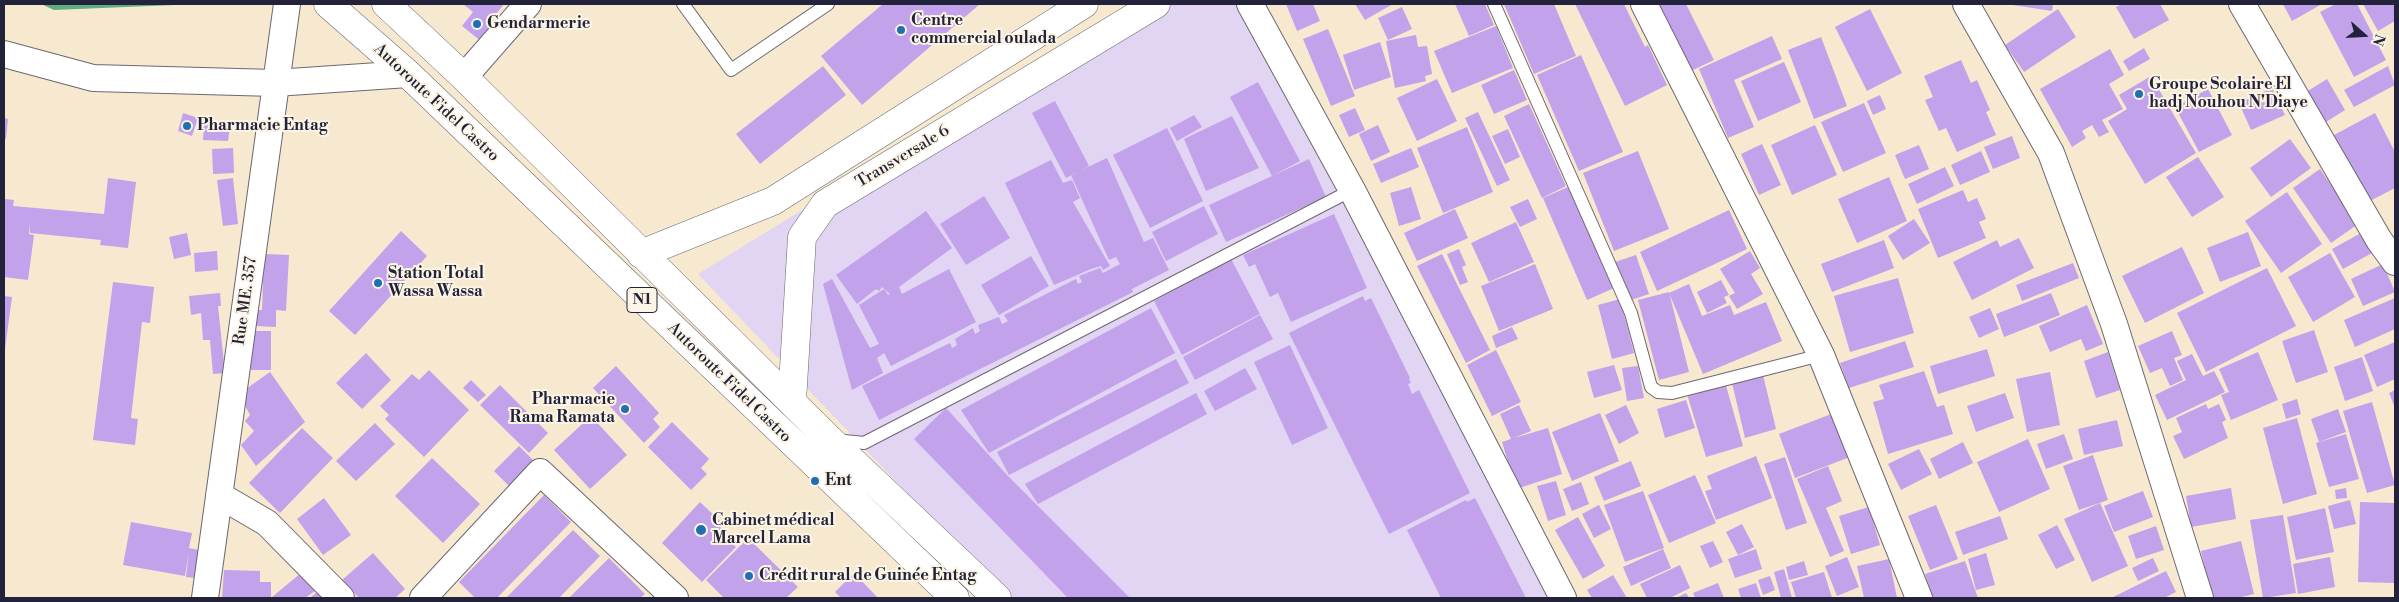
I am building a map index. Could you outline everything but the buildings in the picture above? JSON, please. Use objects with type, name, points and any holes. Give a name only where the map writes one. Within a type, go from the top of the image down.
[{"type":"main road","name":"Autoroute Fidel Castro","points":[[328,4],[408,74],[955,598]]},
{"type":"main road","name":"Autoroute Fidel Castro","points":[[386,4],[464,77],[830,440],[997,598]]},
{"type":"main road","name":"Transversale 6","points":[[641,254],[773,201],[1084,4]]},
{"type":"main road","name":"Transversale 6","points":[[792,402],[802,237],[825,204],[1156,4]]},
{"type":"main road","points":[[618,277],[641,254]]},
{"type":"street","name":"Rue ME. 357","points":[[205,598],[287,4]]},
{"type":"street","points":[[464,77],[528,4]]},
{"type":"street","points":[[1250,4],[1352,190],[1563,598]]},
{"type":"street","points":[[1644,4],[1821,355],[1919,598]]},
{"type":"street","points":[[1966,4],[2052,153],[2114,324],[2200,598]]},
{"type":"street","points":[[2242,4],[2379,240],[2395,262]]},
{"type":"street","points":[[4,54],[94,78],[275,83],[408,74]]},
{"type":"street","points":[[423,598],[540,472],[675,598]]},
{"type":"street","points":[[220,495],[267,523],[341,598]]},
{"type":"lane","points":[[683,4],[731,70],[828,4]]},
{"type":"lane","points":[[1494,4],[1631,313],[1651,387],[1658,392],[1672,393],[1821,355]]},
{"type":"lane","points":[[830,440],[864,443],[1352,190]]},
{"type":"shaded area","points":[[1149,4],[1243,4],[1556,598],[1007,598],[698,274],[1032,69]]},
{"type":"green space","points":[[41,4],[198,4],[54,10]]},
{"type":"place","name":"Gendarmerie","points":[[477,24]]},
{"type":"place","name":"Centre commercial oulada","points":[[901,30]]},
{"type":"place","name":"Groupe Scolaire El hadj Nouhou N'Diaye","points":[[2139,94]]},
{"type":"place","name":"Pharmacie Entag","points":[[187,126]]},
{"type":"place","name":"Station Total Wassa Wassa","points":[[378,283]]},
{"type":"place","name":"Pharmacie Rama Ramata","points":[[625,409]]},
{"type":"place","name":"Ent","points":[[815,481]]},
{"type":"place","name":"Cabinet médical Marcel Lama","points":[[701,530]]},
{"type":"place","name":"Crédit rural de Guinée Entag","points":[[749,576]]}]
